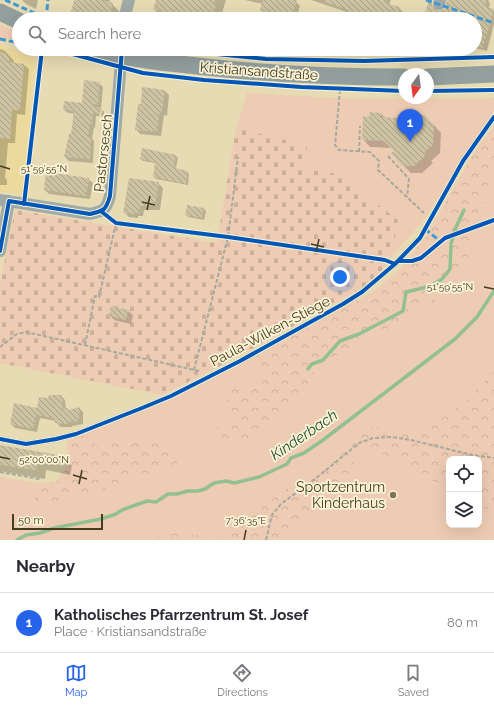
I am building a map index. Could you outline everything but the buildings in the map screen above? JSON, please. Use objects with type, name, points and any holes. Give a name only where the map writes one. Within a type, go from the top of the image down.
[{"type":"street","points":[[126,12],[129,0]]},
{"type":"street","points":[[0,12],[12,18]]},
{"type":"street","name":"Pastorsesch","points":[[4,201],[90,214],[102,212],[107,207],[110,196],[122,56]]},
{"type":"street","name":"Kristiansandstraße","points":[[137,56],[182,65],[254,72],[330,76],[398,77]]},
{"type":"street","points":[[434,77],[494,74]]},
{"type":"street","points":[[0,251],[4,201]]},
{"type":"lane","name":"Paula-Wilken-Stiege","points":[[0,439],[26,444],[76,434],[171,396],[343,304],[362,292],[378,280],[420,238],[464,161],[494,117]]},
{"type":"path","points":[[340,89],[335,145],[339,150],[370,152],[379,161],[378,170],[432,218]]},
{"type":"path","points":[[359,152],[360,126]]},
{"type":"path","points":[[388,156],[409,179],[407,197]]},
{"type":"path","points":[[194,370],[228,238],[238,157]]},
{"type":"path","points":[[85,345],[95,296],[99,297],[116,223]]},
{"type":"path","points":[[0,347],[17,334],[26,332],[213,374]]},
{"type":"path","points":[[266,540],[272,515],[281,504],[359,443],[373,438],[392,437],[411,440],[472,455],[494,458]]},
{"type":"path","points":[[0,472],[40,479]]},
{"type":"shaded area","points":[[0,44],[12,49],[12,56],[30,56],[35,58],[22,194],[0,191]]},
{"type":"green space","points":[[0,25],[12,30],[12,39],[0,38]]},
{"type":"green space","points":[[247,93],[336,98],[398,99],[398,104],[434,104],[434,99],[494,98],[494,111],[423,221],[392,256],[398,220],[339,174],[306,169],[307,145],[236,128]]},
{"type":"green space","points":[[494,126],[494,171],[487,187],[465,267],[441,297],[405,321],[366,339],[317,366],[298,402],[275,425],[242,444],[217,440],[210,436],[213,429],[225,424],[230,415],[227,402],[229,390],[237,386],[247,390],[261,385],[265,374],[252,358],[375,290],[399,270],[425,238],[475,151]]},
{"type":"green space","points":[[236,128],[307,145],[306,169],[339,174],[398,220],[392,256],[382,270],[366,285],[330,306],[222,365],[162,395],[0,363],[0,284],[15,210],[217,243]]},
{"type":"green space","points":[[494,171],[494,372],[461,405],[417,436],[405,435],[384,427],[369,428],[252,514],[231,533],[215,537],[163,532],[150,540],[0,540],[0,477],[37,483],[34,506],[89,495],[122,442],[108,446],[97,446],[87,437],[81,435],[175,398],[252,358],[265,374],[261,385],[247,390],[237,386],[227,402],[230,415],[225,424],[213,429],[298,402],[317,366],[366,339],[405,321],[465,267],[487,187]]},
{"type":"green space","points":[[494,372],[494,512],[482,506],[482,456],[446,456],[446,487],[380,453],[367,451],[362,453],[356,459],[334,500],[288,536],[286,540],[150,540],[162,532],[215,537],[231,533],[252,514],[369,428],[384,427],[405,435],[417,436],[461,405]]},
{"type":"green space","points":[[81,435],[88,437],[96,445],[103,447],[122,442],[165,440],[177,450],[177,465],[89,495],[33,506],[37,483],[56,482],[68,464],[66,442]]},
{"type":"green space","name":"Sportzentrum Kinderhaus","points":[[370,451],[380,453],[446,487],[446,528],[482,528],[482,506],[494,512],[494,540],[286,540],[288,536],[334,500],[356,459],[361,453]]},
{"type":"waterway","points":[[308,369],[312,364],[323,360],[340,341],[359,334],[403,311],[406,292],[431,286],[442,279],[450,269],[451,244],[456,227],[464,210]]},
{"type":"waterway","name":"Kinderbach","points":[[17,540],[26,535],[101,519],[147,501],[156,502],[168,494],[198,491],[205,489],[214,483],[226,481],[234,483],[259,477],[287,464],[291,458],[304,453],[323,440],[455,339],[477,317],[494,291]]},
{"type":"marked path","points":[[5,0],[32,12]]},
{"type":"marked path","points":[[47,12],[48,0]]},
{"type":"marked path","points":[[426,0],[461,12]]},
{"type":"marked path","points":[[482,19],[494,23]]},
{"type":"marked path","points":[[0,39],[12,42]]},
{"type":"marked path","points":[[425,229],[440,241]]},
{"type":"cycle path","points":[[24,204],[41,56]]},
{"type":"cycle path","points":[[80,56],[143,73],[204,80],[301,87],[398,91]]},
{"type":"cycle path","points":[[0,251],[9,201],[90,214],[101,211],[106,207],[110,196],[121,56]]},
{"type":"cycle path","points":[[236,56],[266,59],[364,61],[494,57]]},
{"type":"cycle path","points":[[434,91],[494,90]]},
{"type":"cycle path","points":[[0,439],[26,444],[56,439],[76,434],[142,408],[171,396],[240,361],[362,292],[395,264],[420,238],[463,161],[494,117]]},
{"type":"cycle path","points":[[102,212],[116,223],[228,237],[385,260],[395,264]]},
{"type":"cycle path","points":[[399,261],[412,261],[421,258],[445,238],[494,220]]},
{"type":"place","name":"Katholisches Pfarrzentrum St. Josef","points":[[410,142]]},
{"type":"place","name":"Sportzentrum Kinderhaus","points":[[393,495]]}]
